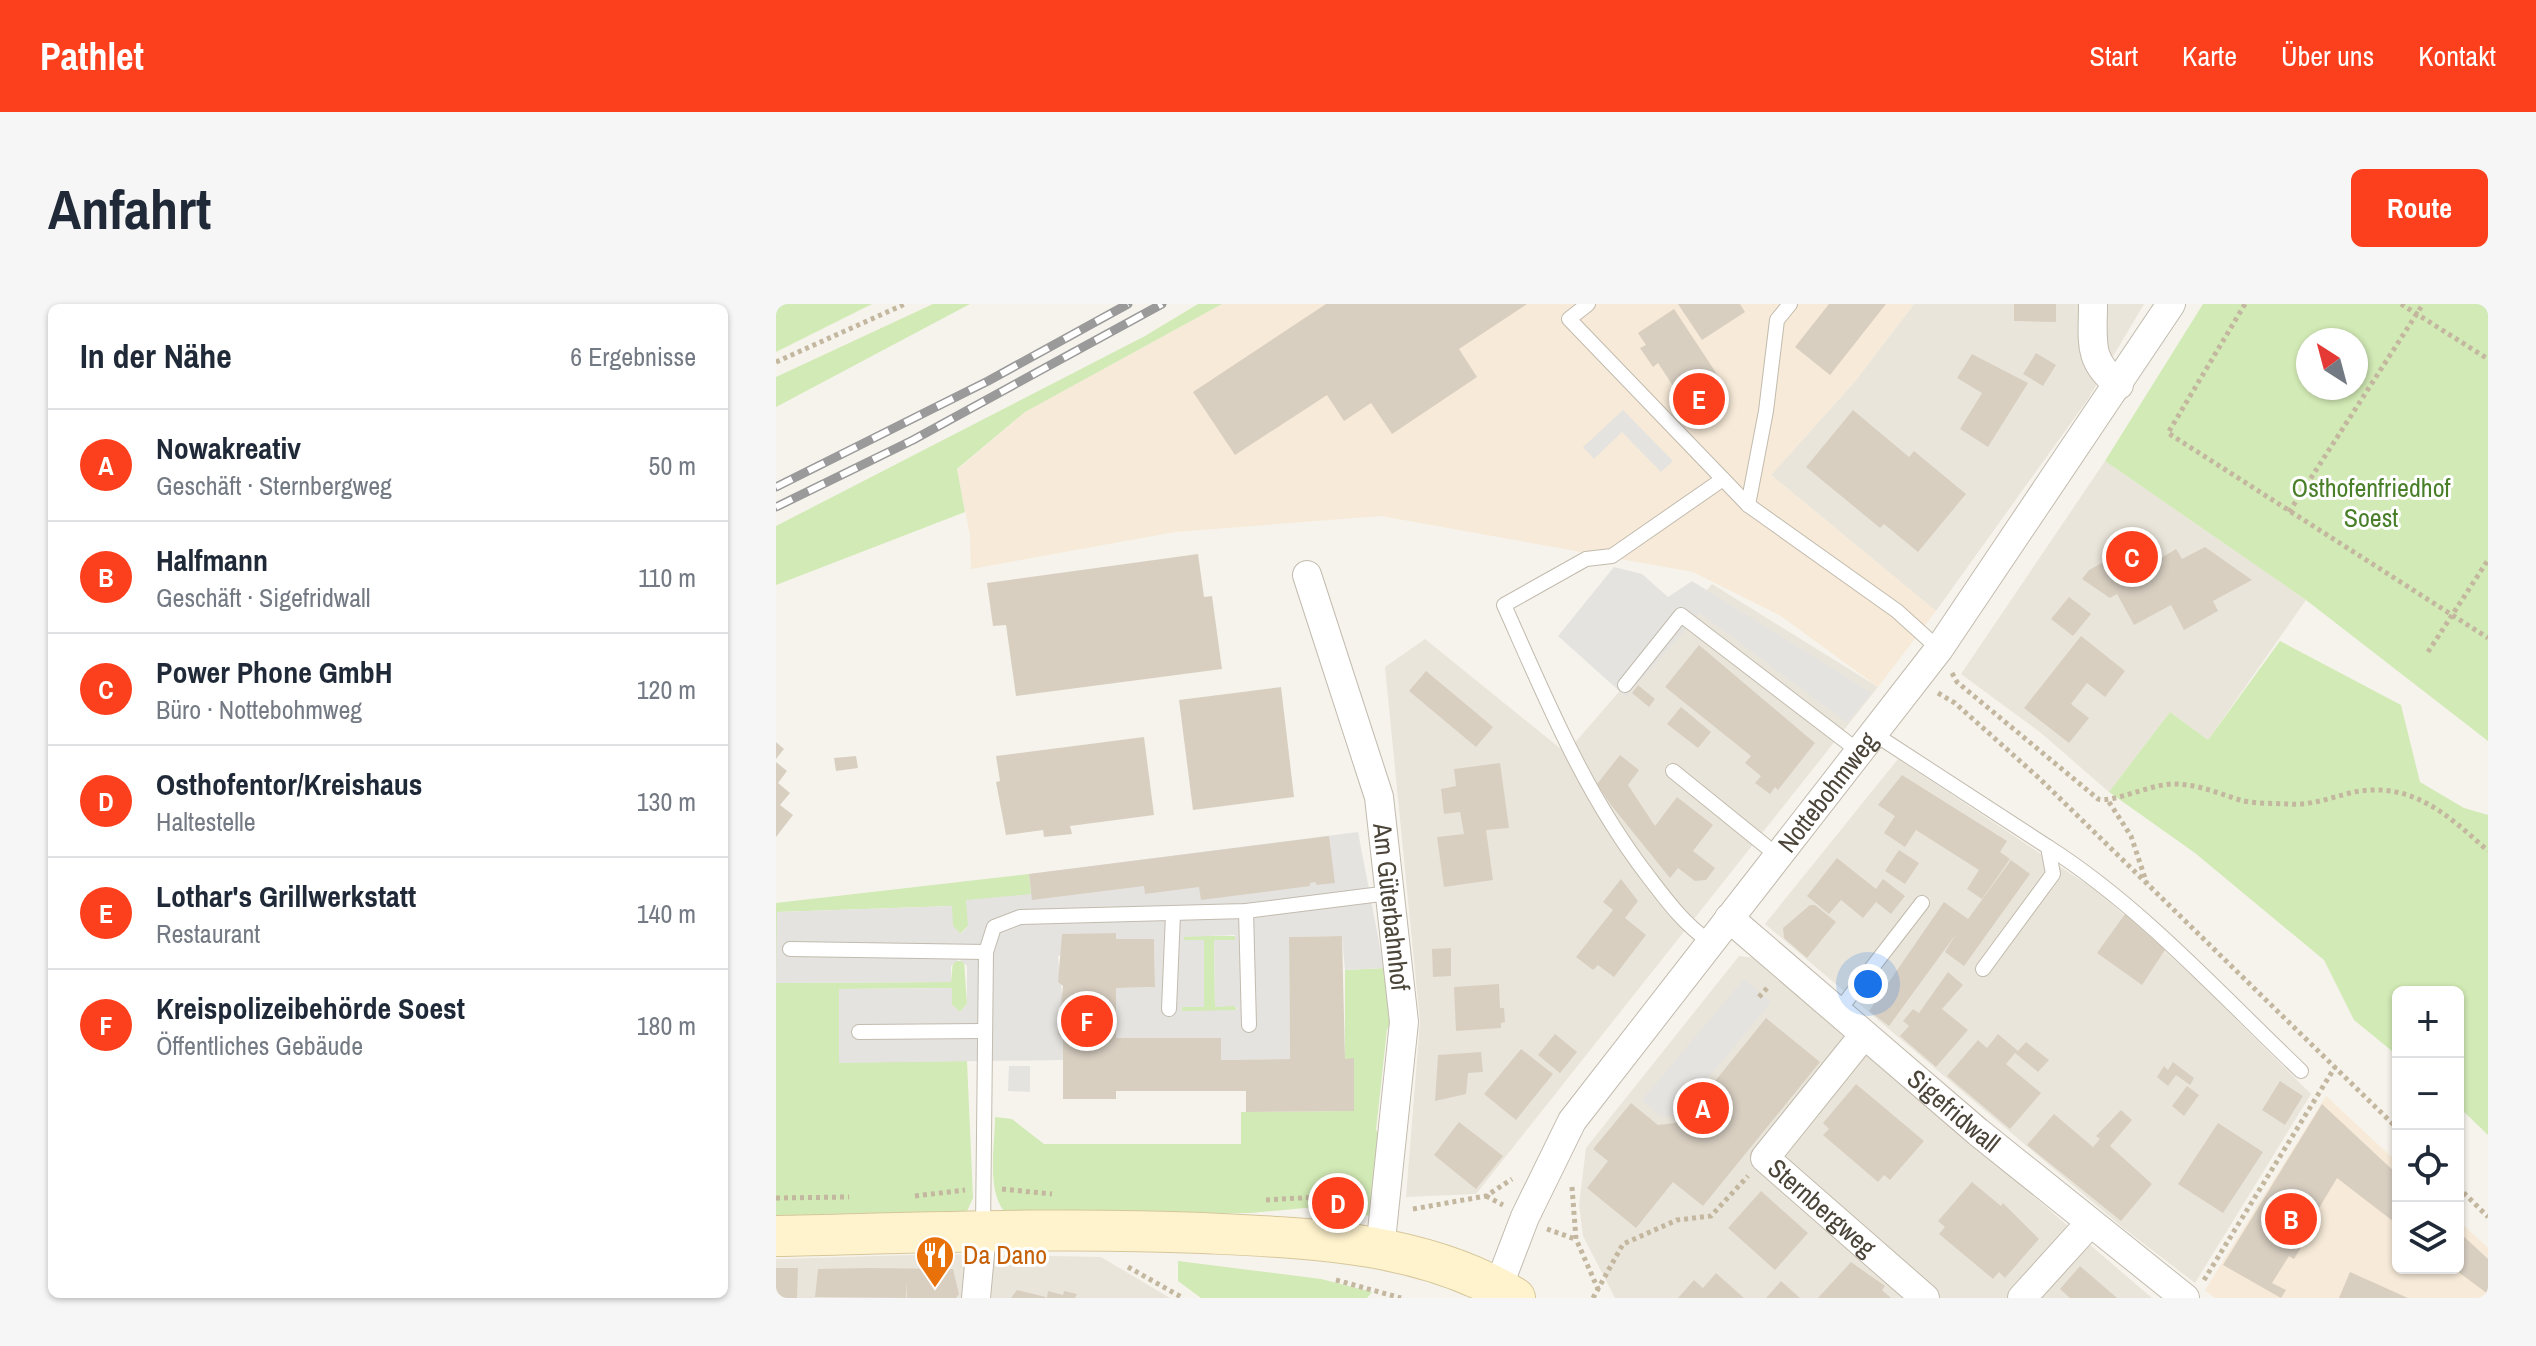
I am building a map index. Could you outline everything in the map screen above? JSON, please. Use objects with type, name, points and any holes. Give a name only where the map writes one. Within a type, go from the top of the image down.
[{"type":"street","points":[[2093,304],[2093,353],[2102,372],[2119,385]]},
{"type":"street","name":"Nottebohmweg","points":[[1502,1295],[1525,1217],[1572,1121],[1917,680],[2171,304]]},
{"type":"street","name":"Am Güterbahnhof","points":[[1307,575],[1379,797],[1404,1022],[1380,1250]]},
{"type":"street","name":"Sigefridwall","points":[[1729,918],[1863,1036],[2089,1224],[2193,1291]]},
{"type":"street","name":"Sternbergweg","points":[[1863,1036],[1765,1158],[1925,1298]]},
{"type":"street","points":[[2022,1298],[2089,1224]]},
{"type":"street","points":[[776,1236],[1162,1231],[1277,1237],[1380,1250],[1447,1266],[1502,1295]]},
{"type":"street","points":[[976,1298],[982,1232]]},
{"type":"lane","points":[[1588,304],[1569,319],[1748,505],[1897,611],[1939,649]]},
{"type":"lane","points":[[1748,505],[1766,411],[1777,320],[1790,304]]},
{"type":"lane","points":[[1710,942],[1686,925],[1638,863],[1579,772],[1504,605],[1586,559],[1612,556],[1723,479]]},
{"type":"lane","points":[[1625,685],[1681,615],[1868,744],[2089,873],[2301,1071]]},
{"type":"lane","points":[[1673,771],[1778,856]]},
{"type":"lane","points":[[1983,969],[2053,874],[2048,847]]},
{"type":"lane","points":[[982,1232],[986,952],[994,927],[1020,917],[1246,911],[1389,893]]},
{"type":"lane","points":[[1837,1013],[1922,903]]},
{"type":"lane","points":[[1246,911],[1249,1025]]},
{"type":"lane","points":[[1169,1009],[1173,914]]},
{"type":"lane","points":[[790,949],[986,952]]},
{"type":"lane","points":[[859,1032],[983,1031]]},
{"type":"path","points":[[776,362],[905,304]]},
{"type":"path","points":[[2245,304],[2168,433],[2488,638]]},
{"type":"path","points":[[2401,304],[2488,359]]},
{"type":"path","points":[[2289,512],[2423,304]]},
{"type":"path","points":[[2428,652],[2488,560]]},
{"type":"path","points":[[1939,649],[1957,682],[2098,799],[2109,802],[2136,789],[2174,784],[2214,789],[2242,801],[2302,805],[2358,792],[2411,793],[2455,820],[2488,851]]},
{"type":"path","points":[[1917,680],[1955,703],[2039,778],[2392,1123]]},
{"type":"path","points":[[2109,802],[2131,836],[2147,885]]},
{"type":"path","points":[[2193,1291],[2335,1067]]},
{"type":"path","points":[[1593,1298],[1623,1244],[1677,1220],[1711,1216],[1765,1158]]},
{"type":"path","points":[[2464,1193],[2488,1217]]},
{"type":"path","points":[[1421,1210],[1486,1196]]},
{"type":"path","points":[[1576,1239],[1598,1289]]},
{"type":"path","points":[[1119,1261],[1183,1298]]},
{"type":"shaded area","points":[[1222,304],[1914,304],[1856,380],[1771,475],[1936,611],[1878,687],[1781,616],[1693,572],[1381,516],[1175,532],[971,569],[970,535],[957,470],[1025,412]]},
{"type":"shaded area","points":[[1914,304],[2144,304],[2088,399],[1936,611],[1771,475],[1856,380]]},
{"type":"shaded area","points":[[1623,410],[1673,461],[1661,472],[1622,432],[1594,459],[1583,447]]},
{"type":"shaded area","points":[[2105,461],[2306,600],[2208,740],[2170,712],[2109,792],[2041,733],[1961,674]]},
{"type":"shaded area","points":[[1614,567],[1642,574],[1668,597],[1692,581],[1872,693],[1847,723],[1700,613],[1626,697],[1558,636]]},
{"type":"shaded area","points":[[1712,584],[1878,687],[1476,1194],[1406,1197],[1420,1022],[1385,667],[1425,639],[1566,753]]},
{"type":"shaded area","points":[[1898,759],[2097,891],[2197,980],[2311,1094],[2195,1283],[2122,1227],[1765,924]]},
{"type":"shaded area","points":[[1358,832],[1384,968],[1345,970],[1342,936],[1289,937],[1290,1059],[1221,1060],[1221,1038],[1116,1038],[1116,988],[1155,987],[1154,939],[1116,939],[1063,952],[1058,957],[1063,1003],[1058,1009],[1058,1033],[1063,1038],[1063,1060],[839,1063],[839,989],[952,988],[952,1005],[960,1012],[967,1004],[967,966],[959,959],[951,966],[951,982],[776,983],[777,912],[952,906],[953,926],[961,934],[968,926],[966,900],[1031,894],[1029,874]],"holes":[[[1235,935],[1235,940],[1214,940],[1215,1007],[1235,1006],[1238,1010],[1181,1011],[1182,1007],[1204,1007],[1204,940],[1184,940],[1184,937]]]},
{"type":"shaded area","points":[[1739,956],[1756,958],[2152,1298],[1615,1298],[1583,1236],[1579,1205],[1586,1148]]},
{"type":"shaded area","points":[[1744,979],[1771,1002],[1676,1117],[1660,1116],[1642,1100]]},
{"type":"shaded area","points":[[1009,1066],[1030,1066],[1030,1092],[1008,1091]]},
{"type":"shaded area","points":[[2326,1096],[2392,1157],[2392,1274],[2464,1274],[2464,1226],[2488,1248],[2488,1298],[2215,1298],[2205,1290]]},
{"type":"shaded area","points":[[947,1254],[1101,1257],[1170,1298],[776,1298],[776,1259]]},
{"type":"green space","points":[[776,304],[872,304],[776,352]]},
{"type":"green space","points":[[933,304],[970,304],[776,407],[776,377]]},
{"type":"green space","points":[[1198,304],[1222,304],[1025,412],[957,469],[965,512],[776,585],[776,526],[1145,336]]},
{"type":"green space","name":"Osthofenfriedhof Soest","points":[[2203,304],[2488,304],[2488,741],[2306,600],[2105,461]]},
{"type":"green space","points":[[2280,641],[2401,705],[2420,782],[2464,808],[2488,815],[2488,1135],[2464,1112],[2464,986],[2392,986],[2392,1051],[2354,1020],[2324,960],[2195,853],[2109,792],[2170,712],[2208,740]]},
{"type":"green space","points":[[1029,874],[1031,894],[968,926],[960,934],[952,926],[952,906],[777,912],[777,983],[951,982],[953,961],[964,961],[967,1004],[960,1012],[952,1005],[951,988],[840,989],[839,1062],[967,1061],[973,1198],[967,1211],[959,1216],[776,1220],[776,903]]},
{"type":"green space","points":[[1184,936],[1236,936],[1235,940],[1214,941],[1215,1006],[1235,1006],[1237,1011],[1181,1012],[1182,1007],[1204,1006],[1204,941],[1184,940]]},
{"type":"green space","points":[[1384,968],[1394,1019],[1387,1029],[1376,1130],[1381,1136],[1372,1216],[1305,1208],[1250,1213],[1009,1216],[1002,1207],[994,1184],[995,1117],[1012,1119],[1044,1144],[1241,1144],[1241,1112],[1353,1111],[1354,1059],[1345,1059],[1345,970]]},
{"type":"green space","points":[[1178,1261],[1321,1279],[1372,1292],[1367,1298],[1201,1298],[1178,1281]]},
{"type":"building","points":[[1326,304],[1527,304],[1459,349],[1477,377],[1392,434],[1371,403],[1344,421],[1327,395],[1235,455],[1193,392]]},
{"type":"building","points":[[1678,304],[1740,304],[1745,312],[1702,340]]},
{"type":"building","points":[[1829,304],[1886,304],[1830,375],[1795,347]]},
{"type":"building","points":[[2014,304],[2056,304],[2056,322],[2014,321]]},
{"type":"building","points":[[1674,309],[1726,388],[1712,397],[1715,403],[1700,417],[1681,398],[1658,363],[1653,367],[1640,348],[1646,345],[1638,333]]},
{"type":"building","points":[[2036,353],[2056,365],[2043,386],[2023,374]]},
{"type":"building","points":[[1972,354],[2028,383],[1988,447],[1960,429],[1982,393],[1957,378]]},
{"type":"building","points":[[1853,410],[1909,457],[1914,451],[1966,494],[1918,552],[1884,524],[1880,528],[1806,467]]},
{"type":"building","points":[[2136,544],[2148,566],[2176,549],[2182,559],[2205,547],[2252,580],[2213,601],[2218,611],[2184,630],[2171,605],[2134,625],[2117,594],[2110,598],[2082,579],[2089,570]]},
{"type":"building","points":[[1198,554],[1204,597],[1212,596],[1222,669],[1016,696],[1006,625],[993,626],[987,583]]},
{"type":"building","points":[[2069,597],[2091,614],[2073,636],[2051,619]]},
{"type":"building","points":[[2081,636],[2125,671],[2105,697],[2087,683],[2071,704],[2089,718],[2069,743],[2024,708]]},
{"type":"building","points":[[1699,645],[1815,743],[1778,790],[1775,787],[1770,794],[1755,783],[1761,776],[1745,763],[1751,756],[1665,687]]},
{"type":"building","points":[[1426,671],[1493,727],[1476,747],[1409,691]]},
{"type":"building","points":[[1638,685],[1655,699],[1649,707],[1632,693]]},
{"type":"building","points":[[1281,687],[1294,797],[1193,810],[1179,700]]},
{"type":"building","points":[[1681,707],[1711,732],[1698,748],[1667,724]]},
{"type":"building","points":[[1144,737],[1154,815],[1070,826],[1072,834],[1044,837],[1043,830],[1006,835],[996,782],[1000,781],[996,756]]},
{"type":"building","points":[[776,742],[784,749],[776,759]]},
{"type":"building","points":[[1620,755],[1639,770],[1628,785],[1655,826],[1677,797],[1713,825],[1693,851],[1715,868],[1706,880],[1695,881],[1678,868],[1670,878],[1611,805],[1597,784]]},
{"type":"building","points":[[856,756],[858,768],[836,771],[834,758]]},
{"type":"building","points":[[776,762],[787,771],[778,783],[790,793],[780,805],[793,815],[776,837]]},
{"type":"building","points":[[1500,763],[1509,828],[1486,830],[1493,880],[1444,887],[1437,837],[1464,834],[1460,812],[1444,814],[1441,789],[1456,786],[1454,769]]},
{"type":"building","points":[[1902,775],[2007,841],[2000,852],[2010,859],[1982,899],[1967,889],[1979,870],[1916,830],[1905,847],[1884,833],[1895,816],[1878,805]]},
{"type":"building","points":[[1329,836],[1335,883],[1316,885],[1316,882],[1310,883],[1310,886],[1201,900],[1199,887],[1145,894],[1144,886],[1032,900],[1029,874]]},
{"type":"building","points":[[1899,850],[1919,863],[1905,884],[1885,871]]},
{"type":"building","points":[[1837,858],[1876,889],[1883,879],[1905,896],[1891,914],[1876,902],[1863,918],[1841,900],[1829,914],[1807,896]]},
{"type":"building","points":[[2011,860],[2030,874],[1964,966],[1945,952],[1956,934],[1889,1026],[1869,1011],[1944,902],[1968,919]]},
{"type":"building","points":[[1621,879],[1638,901],[1625,918],[1646,935],[1614,977],[1598,965],[1593,970],[1576,957],[1613,910],[1603,902]]},
{"type":"building","points":[[1810,905],[1815,905],[1836,922],[1807,958],[1784,938],[1783,928]]},
{"type":"building","points":[[2125,914],[2165,950],[2142,985],[2097,953]]},
{"type":"building","points":[[1116,933],[1116,939],[1154,939],[1155,987],[1116,988],[1116,1038],[1221,1038],[1221,1060],[1290,1059],[1289,937],[1342,936],[1345,1059],[1354,1058],[1354,1111],[1246,1112],[1246,1091],[1116,1091],[1116,1099],[1063,1099],[1063,1038],[1058,1034],[1063,986],[1058,982],[1062,934]]},
{"type":"building","points":[[1451,948],[1451,976],[1433,977],[1432,949]]},
{"type":"building","points":[[1948,972],[1963,985],[1942,1009],[1968,1030],[1936,1067],[1900,1036],[1909,1026],[1903,1021],[1913,1009],[1919,1013]]},
{"type":"building","points":[[1499,984],[1500,1008],[1504,1008],[1505,1022],[1501,1023],[1501,1028],[1456,1031],[1454,987]]},
{"type":"building","points":[[1766,1018],[1820,1062],[1703,1206],[1673,1182],[1636,1228],[1587,1188],[1608,1161],[1593,1149],[1631,1103],[1658,1125],[1682,1122]]},
{"type":"building","points":[[1555,1034],[1577,1052],[1560,1073],[1538,1055]]},
{"type":"building","points":[[1998,1034],[2018,1051],[2026,1042],[2049,1060],[2038,1072],[2015,1053],[2006,1064],[2041,1093],[2010,1129],[1947,1076],[1978,1040],[1987,1048]]},
{"type":"building","points":[[1521,1049],[1553,1074],[1516,1120],[1484,1094]]},
{"type":"building","points":[[1481,1052],[1483,1072],[1468,1073],[1466,1094],[1435,1101],[1438,1055]]},
{"type":"building","points":[[2173,1062],[2194,1078],[2190,1085],[2176,1075],[2168,1086],[2157,1077],[2164,1066],[2168,1070]]},
{"type":"building","points":[[2280,1081],[2303,1096],[2285,1125],[2262,1110]]},
{"type":"building","points":[[1856,1084],[1924,1141],[1890,1180],[1884,1175],[1878,1182],[1823,1135],[1829,1129],[1823,1123]]},
{"type":"building","points":[[2187,1086],[2199,1095],[2184,1116],[2172,1106]]},
{"type":"building","points":[[2322,1104],[2392,1169],[2392,1220],[2337,1178],[2312,1220],[2316,1223],[2294,1259],[2289,1256],[2272,1283],[2286,1290],[2281,1298],[2223,1265]]},
{"type":"building","points":[[2121,1110],[2132,1120],[2110,1146],[2152,1184],[2121,1221],[2027,1145],[2054,1114],[2093,1147],[2100,1139],[2096,1136]]},
{"type":"building","points":[[1459,1122],[1503,1156],[1476,1189],[1434,1155]]},
{"type":"building","points":[[2218,1123],[2263,1152],[2223,1213],[2178,1184]]},
{"type":"building","points":[[1972,1182],[2001,1206],[2003,1203],[2039,1239],[2005,1278],[1999,1272],[1993,1279],[1939,1234],[1945,1227],[1938,1221]]},
{"type":"building","points":[[1761,1191],[1808,1233],[1775,1270],[1728,1228]]},
{"type":"building","points":[[2464,1237],[2488,1259],[2488,1294],[2461,1274],[2464,1274]]},
{"type":"building","points":[[1851,1262],[1885,1286],[1882,1290],[1891,1298],[1818,1298]]},
{"type":"building","points":[[2080,1266],[2117,1298],[2070,1298],[2060,1289]]},
{"type":"building","points":[[776,1268],[798,1268],[797,1298],[776,1298]]},
{"type":"building","points":[[818,1269],[953,1269],[959,1294],[956,1298],[907,1298],[906,1280],[906,1298],[815,1297]]},
{"type":"building","points":[[2350,1272],[2408,1298],[2339,1298]]},
{"type":"building","points":[[1716,1273],[1744,1298],[1678,1298],[1694,1280],[1703,1288]]},
{"type":"building","points":[[1781,1281],[1790,1289],[1800,1298],[1766,1298]]},
{"type":"building","points":[[1017,1290],[1046,1297],[1046,1298],[1011,1298]]},
{"type":"building","points":[[1048,1291],[1063,1295],[1064,1291],[1077,1294],[1075,1298],[1047,1298]]},
{"type":"railway","points":[[776,487],[988,381],[1128,304]]},
{"type":"railway","points":[[776,507],[913,440],[1162,304]]},
{"type":"place","name":"Lothar's Grillwerkstatt","points":[[1699,399]]},
{"type":"place","name":"Power Phone GmbH","points":[[2132,557]]},
{"type":"place","name":"Kreispolizeibehörde Soest","points":[[1087,1021]]},
{"type":"place","name":"Nowakreativ","points":[[1703,1108]]},
{"type":"place","name":"Osthofentor/Kreishaus","points":[[1338,1203]]},
{"type":"place","name":"Halfmann","points":[[2291,1219]]},
{"type":"place","name":"Da Dano","points":[[935,1289]]}]
